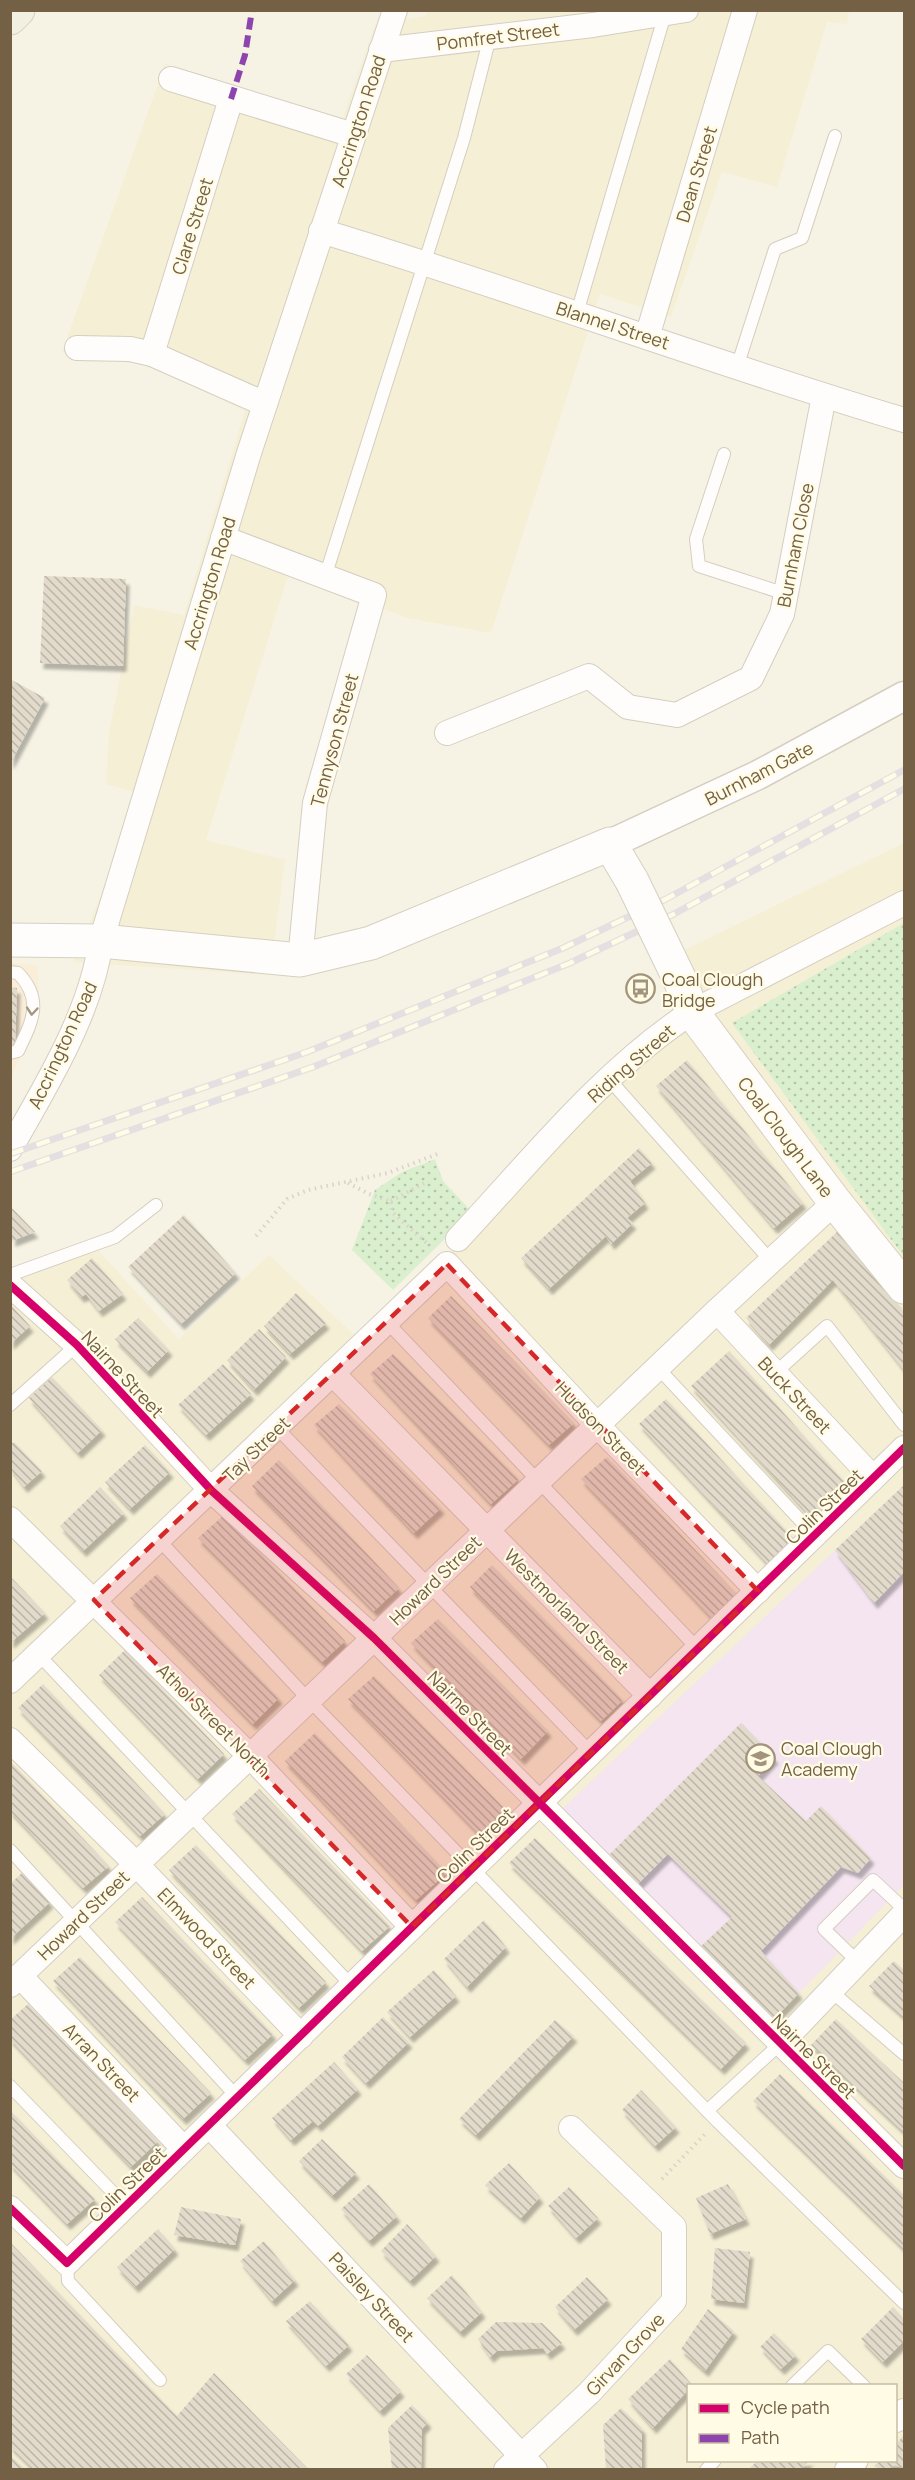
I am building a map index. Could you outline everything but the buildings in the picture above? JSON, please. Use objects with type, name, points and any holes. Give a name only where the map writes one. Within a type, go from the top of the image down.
[{"type":"main road","points":[[10,18],[18,10]]},
{"type":"main road","points":[[10,940],[101,942],[300,960],[371,943],[610,844]]},
{"type":"main road","name":"Coal Clough Lane","points":[[610,844],[632,881],[680,980],[692,1012],[835,1202],[904,1287]]},
{"type":"street","name":"Accrington Road","points":[[10,1149],[58,1065],[97,972],[101,942],[223,538],[352,135],[395,10]]},
{"type":"street","name":"Dean Street","points":[[647,337],[745,10]]},
{"type":"street","name":"Pomfret Street","points":[[381,50],[676,12]]},
{"type":"street","points":[[171,79],[352,135]]},
{"type":"street","name":"Clare Street","points":[[152,354],[231,99]]},
{"type":"street","name":"Blannel Street","points":[[321,231],[425,262],[824,396],[904,420]]},
{"type":"street","points":[[77,348],[130,349],[152,354],[265,404]]},
{"type":"street","name":"Burnham Close","points":[[447,733],[589,676],[628,707],[678,715],[751,678],[782,614],[824,396]]},
{"type":"street","points":[[223,538],[325,577]]},
{"type":"street","name":"Tennyson Street","points":[[300,960],[315,802],[374,595],[325,577]]},
{"type":"street","name":"Burnham Gate","points":[[610,844],[758,775],[904,696]]},
{"type":"street","name":"Riding Street","points":[[458,1239],[608,1078],[665,1030],[692,1012],[904,903]]},
{"type":"street","name":"Howard Street","points":[[15,1980],[717,1311],[835,1202]]},
{"type":"street","name":"Tay Street","points":[[10,1681],[212,1491],[447,1264]]},
{"type":"street","name":"Hudson Street","points":[[447,1264],[597,1425],[758,1591]]},
{"type":"street","name":"Nairne Street","points":[[10,1285],[77,1345],[212,1491],[374,1638],[904,2166]]},
{"type":"street","name":"Buck Street","points":[[717,1311],[873,1478]]},
{"type":"street","name":"Westmorland Street","points":[[332,1373],[650,1696]]},
{"type":"street","name":"Colin Street","points":[[67,2263],[758,1591],[873,1478],[904,1443]]},
{"type":"street","name":"Athol Street North","points":[[10,1519],[250,1756],[412,1927]]},
{"type":"street","name":"Elmwood Street","points":[[10,1740],[136,1865],[301,2036]]},
{"type":"street","points":[[780,2044],[858,1962],[899,1929]]},
{"type":"street","name":"Arran Street","points":[[15,1980],[184,2149]]},
{"type":"street","name":"Paisley Street","points":[[209,2125],[521,2464]]},
{"type":"street","name":"Girvan Grove","points":[[521,2464],[674,2301],[674,2227],[572,2128]]},
{"type":"street","points":[[10,2208],[67,2263]]},
{"type":"lane","points":[[577,313],[676,12]]},
{"type":"lane","points":[[325,577],[464,138],[490,37]]},
{"type":"lane","points":[[737,367],[775,249],[802,238],[835,136]]},
{"type":"lane","points":[[724,454],[696,539],[699,566],[786,594]]},
{"type":"lane","points":[[10,972],[18,973],[30,985],[34,1006],[30,1026],[18,1051],[10,1053]]},
{"type":"lane","points":[[608,1078],[771,1261]]},
{"type":"lane","points":[[10,1275],[115,1238],[156,1205]]},
{"type":"lane","points":[[386,1321],[698,1649]]},
{"type":"lane","points":[[775,1373],[827,1326],[904,1443]]},
{"type":"lane","points":[[10,1405],[77,1345]]},
{"type":"lane","points":[[658,1368],[814,1535]]},
{"type":"lane","points":[[277,1428],[591,1753]]},
{"type":"lane","points":[[159,1540],[309,1700],[707,2111],[904,2303]]},
{"type":"lane","points":[[38,1654],[352,1986]]},
{"type":"lane","points":[[10,1850],[237,2098]]},
{"type":"lane","points":[[858,1962],[824,1929],[873,1880],[904,1909]]},
{"type":"lane","points":[[831,1991],[904,2054]]},
{"type":"lane","points":[[707,2111],[780,2044]]},
{"type":"lane","points":[[10,2086],[126,2206]]},
{"type":"lane","points":[[67,2263],[68,2281],[160,2380]]},
{"type":"lane","points":[[793,2384],[828,2351],[863,2384]]},
{"type":"path","points":[[256,1236],[287,1199],[308,1191],[388,1173],[440,1153]]},
{"type":"path","points":[[347,1183],[369,1194],[391,1201],[428,1180]]},
{"type":"path","points":[[391,1201],[392,1212],[417,1233],[447,1264]]},
{"type":"path","points":[[645,2197],[717,2121]]},
{"type":"highlighted area","points":[[447,1264],[758,1591],[412,1927],[94,1600]]},
{"type":"shaded area","points":[[428,11],[849,11],[847,24],[827,22],[777,187],[722,172],[671,317],[600,294],[491,633],[407,618],[289,572],[206,840],[285,860],[270,975],[73,962],[117,857],[134,792],[106,784],[109,733],[134,605],[184,615],[245,411],[140,362],[62,352],[165,64],[342,120],[375,25],[426,16]]},
{"type":"shaded area","points":[[904,843],[904,2469],[11,2470],[11,1277],[99,1251],[179,1339],[269,1255],[365,1345],[449,1269],[452,1252],[460,1241],[609,1079],[699,1014],[680,952]]},
{"type":"shaded area","points":[[11,963],[37,965],[40,1011],[11,1079]]},
{"type":"shaded area","name":"Coal Clough Academy","points":[[904,1485],[904,1885],[771,2022],[562,1809]]},
{"type":"green space","points":[[904,923],[904,1257],[732,1023]]},
{"type":"green space","points":[[435,1159],[443,1181],[472,1212],[393,1290],[352,1250],[375,1190],[402,1172]]},
{"type":"railway","points":[[10,1154],[307,1052],[563,948],[666,899],[904,770]]},
{"type":"railway","points":[[10,1172],[313,1067],[570,963],[674,914],[904,789]]},
{"type":"marked path","points":[[231,99],[245,55],[252,10]]},
{"type":"cycle path","points":[[10,1285],[77,1345],[212,1491],[374,1638],[904,2166]]},
{"type":"cycle path","points":[[10,2208],[67,2263],[904,1448]]},
{"type":"place","name":"Coal Clough Bridge","points":[[641,989]]},
{"type":"place","name":"Coal Clough Academy","points":[[760,1758]]}]
